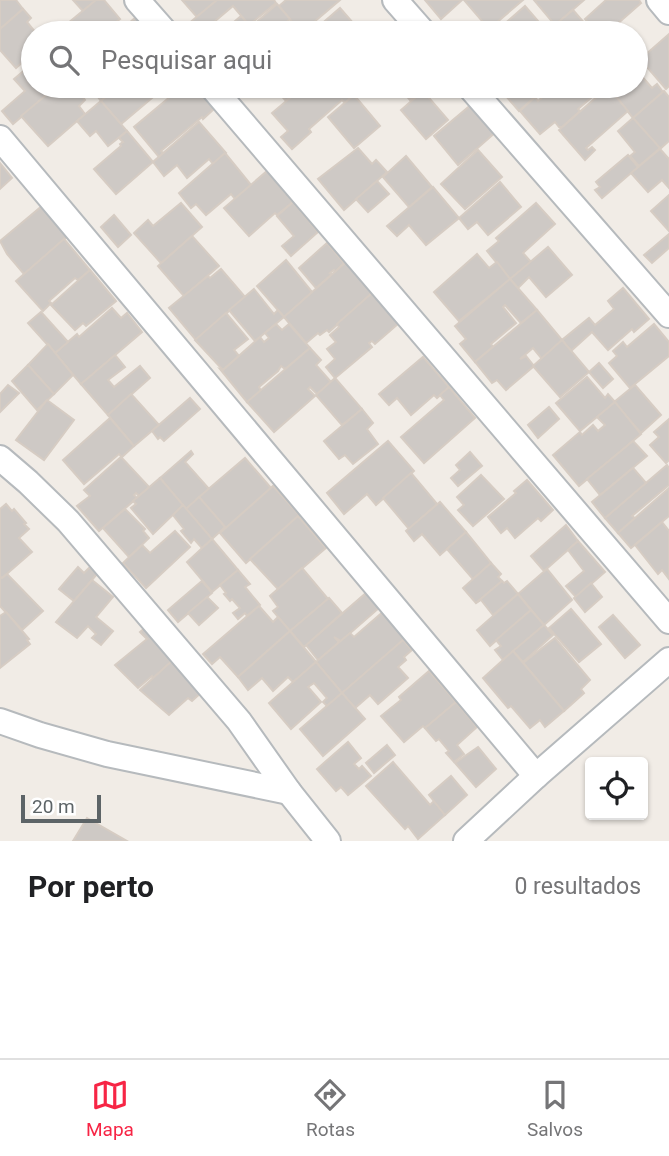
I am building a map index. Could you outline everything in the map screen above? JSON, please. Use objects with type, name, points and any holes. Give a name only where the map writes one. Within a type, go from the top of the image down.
[{"type":"street","points":[[137,0],[155,21]]},
{"type":"street","points":[[395,0],[413,21]]},
{"type":"street","points":[[659,0],[669,12]]},
{"type":"street","points":[[221,98],[669,621]]},
{"type":"street","points":[[480,98],[669,315]]},
{"type":"street","points":[[0,138],[537,776]]},
{"type":"street","points":[[0,458],[68,521],[239,721],[289,792],[328,841]]},
{"type":"street","points":[[466,841],[669,660]]},
{"type":"street","points":[[0,721],[40,736],[107,754],[289,792]]},
{"type":"building","points":[[0,0],[16,0],[23,9],[0,29]]},
{"type":"building","points":[[73,0],[96,0],[83,11]]},
{"type":"building","points":[[96,0],[104,0],[120,19],[117,21],[71,21]]},
{"type":"building","points":[[182,0],[217,0],[197,17]]},
{"type":"building","points":[[217,0],[274,0],[276,3],[254,21],[246,21],[233,6],[215,21],[192,21]]},
{"type":"building","points":[[286,0],[340,0],[315,21],[291,21],[279,6]]},
{"type":"building","points":[[425,0],[462,0],[441,19]]},
{"type":"building","points":[[464,0],[523,0],[498,21],[482,21]]},
{"type":"building","points":[[534,0],[584,0],[560,21],[552,21]]},
{"type":"building","points":[[606,0],[639,0],[641,3],[621,21],[585,19]]},
{"type":"building","points":[[277,4],[290,19],[288,21],[258,21]]},
{"type":"building","points":[[525,6],[538,21],[508,21]]},
{"type":"building","points":[[340,8],[351,21],[325,21]]},
{"type":"building","points":[[23,9],[31,18],[21,21],[21,64],[16,68],[0,50],[0,29]]},
{"type":"building","points":[[573,10],[583,21],[560,21]]},
{"type":"building","points":[[669,34],[669,86],[666,89],[648,68],[648,52]]},
{"type":"building","points":[[21,73],[21,87],[14,79]]},
{"type":"building","points":[[648,83],[652,88],[657,84],[663,92],[633,118],[617,98],[648,98]]},
{"type":"building","points":[[664,91],[669,97],[669,141],[660,149],[633,118]]},
{"type":"building","points":[[21,94],[21,98],[43,98],[13,124],[2,111]]},
{"type":"building","points":[[43,98],[85,100],[79,106],[85,114],[48,146],[21,116]]},
{"type":"building","points":[[104,98],[152,98],[121,124],[101,101]]},
{"type":"building","points":[[169,98],[204,98],[214,109],[161,151],[163,153],[159,157],[134,127]]},
{"type":"building","points":[[290,98],[350,98],[345,103],[342,100],[309,129],[311,132],[292,149],[281,137],[288,131],[272,113]]},
{"type":"building","points":[[350,98],[357,98],[380,126],[354,148],[328,117]]},
{"type":"building","points":[[415,98],[429,98],[448,120],[426,139],[401,110]]},
{"type":"building","points":[[508,98],[534,98],[519,111]]},
{"type":"building","points":[[534,98],[538,101],[541,98],[591,98],[562,127],[555,122],[540,134],[520,111]]},
{"type":"building","points":[[595,98],[617,98],[628,111],[586,148],[588,150],[592,147],[595,150],[585,160],[559,130]]},
{"type":"building","points":[[101,101],[127,131],[108,146],[96,131],[90,136],[77,121]]},
{"type":"building","points":[[472,104],[496,132],[458,165],[434,136]]},
{"type":"building","points":[[633,118],[660,148],[639,166],[630,156],[635,152],[618,131]]},
{"type":"building","points":[[199,122],[226,153],[213,164],[209,159],[187,178],[177,165],[164,176],[153,162]]},
{"type":"building","points":[[127,131],[153,162],[116,194],[94,169],[121,146],[123,142],[119,138]]},
{"type":"building","points":[[358,148],[372,164],[376,160],[387,172],[344,210],[318,179]]},
{"type":"building","points":[[660,149],[669,159],[669,188],[662,180],[648,192],[631,173]]},
{"type":"building","points":[[478,150],[502,177],[465,209],[441,184]]},
{"type":"building","points":[[225,153],[251,185],[235,199],[231,194],[206,215],[196,204],[191,208],[179,193]]},
{"type":"building","points":[[628,155],[638,167],[602,198],[595,190],[600,187],[596,182]]},
{"type":"building","points":[[406,156],[432,187],[409,207],[383,177]]},
{"type":"building","points":[[0,163],[12,178],[0,189]]},
{"type":"building","points":[[267,171],[293,202],[277,215],[275,213],[249,236],[224,208]]},
{"type":"building","points":[[377,181],[389,194],[368,212],[356,199]]},
{"type":"building","points":[[500,182],[521,207],[488,235],[477,222],[468,229],[459,218]]},
{"type":"building","points":[[433,187],[459,218],[426,245],[409,225],[397,236],[387,226]]},
{"type":"building","points":[[669,195],[669,231],[651,211]]},
{"type":"building","points":[[293,202],[318,232],[291,256],[282,246],[294,236],[277,216]]},
{"type":"building","points":[[181,203],[202,227],[161,263],[134,233],[148,220],[153,226]]},
{"type":"building","points":[[536,203],[555,224],[523,253],[531,262],[510,279],[487,251],[499,241],[496,238]]},
{"type":"building","points":[[42,206],[68,236],[24,274],[0,241]]},
{"type":"building","points":[[114,215],[131,235],[118,247],[101,227]]},
{"type":"building","points":[[669,234],[669,248],[652,263],[644,255]]},
{"type":"building","points":[[192,236],[219,266],[184,296],[158,266]]},
{"type":"building","points":[[64,239],[90,270],[78,280],[75,278],[49,301],[51,303],[43,311],[16,281]]},
{"type":"building","points":[[327,243],[344,263],[316,288],[299,268]]},
{"type":"building","points":[[548,247],[572,275],[546,297],[529,277],[518,288],[510,279]]},
{"type":"building","points":[[477,254],[489,268],[497,262],[510,279],[459,321],[434,292]]},
{"type":"building","points":[[286,260],[312,292],[284,317],[257,286]]},
{"type":"building","points":[[346,262],[372,293],[329,332],[327,330],[320,335],[318,333],[306,343],[284,317]]},
{"type":"building","points":[[221,269],[245,297],[196,340],[169,308],[208,276],[210,278]]},
{"type":"building","points":[[90,270],[116,301],[86,326],[83,323],[75,330],[51,305]]},
{"type":"building","points":[[510,279],[537,310],[521,323],[505,305],[503,307],[516,323],[475,362],[460,344],[466,339],[455,326]]},
{"type":"building","points":[[623,288],[649,319],[634,332],[632,329],[608,350],[592,332],[571,351],[562,340],[589,318],[595,325],[614,309],[608,301]]},
{"type":"building","points":[[254,289],[274,314],[278,310],[284,317],[255,341],[229,310]]},
{"type":"building","points":[[372,293],[398,324],[375,344],[372,341],[369,343],[372,347],[335,378],[326,367],[335,359],[327,349],[336,342],[330,335],[339,327],[337,324]]},
{"type":"building","points":[[112,308],[121,318],[127,313],[142,332],[81,384],[55,353],[77,334],[79,337]]},
{"type":"building","points":[[537,310],[562,340],[542,359],[533,348],[520,359],[526,356],[534,366],[506,390],[497,380],[492,383],[475,362]]},
{"type":"building","points":[[41,312],[68,342],[55,353],[28,323]]},
{"type":"building","points":[[226,313],[248,339],[234,350],[239,356],[223,370],[195,340]]},
{"type":"building","points":[[276,324],[282,330],[289,324],[310,348],[285,369],[281,366],[259,387],[261,391],[247,402],[220,369],[223,370],[260,337],[264,342],[269,338],[265,333]]},
{"type":"building","points":[[654,324],[669,342],[669,356],[630,388],[609,363],[617,356],[613,351],[623,342],[627,347]]},
{"type":"building","points":[[562,340],[589,372],[560,397],[533,366]]},
{"type":"building","points":[[48,344],[73,375],[54,394],[28,365]]},
{"type":"building","points":[[310,348],[321,360],[316,365],[331,382],[317,394],[310,387],[308,389],[315,396],[274,432],[247,402]]},
{"type":"building","points":[[115,355],[125,367],[108,380],[114,387],[140,366],[150,378],[108,415],[81,384]]},
{"type":"building","points":[[423,357],[449,387],[437,398],[434,395],[411,415],[397,398],[389,405],[379,394]]},
{"type":"building","points":[[599,363],[613,379],[603,388],[589,372]]},
{"type":"building","points":[[28,365],[54,394],[37,410],[12,381]]},
{"type":"building","points":[[587,377],[605,398],[608,394],[615,402],[580,431],[556,403]]},
{"type":"building","points":[[335,378],[362,409],[342,425],[316,395]]},
{"type":"building","points":[[8,385],[19,393],[0,412],[0,394]]},
{"type":"building","points":[[635,385],[661,415],[641,433],[614,402]]},
{"type":"building","points":[[449,387],[475,418],[424,463],[401,437],[444,400],[440,395]]},
{"type":"building","points":[[131,394],[159,425],[134,446],[108,415]]},
{"type":"building","points":[[190,398],[200,409],[164,441],[160,437],[158,439],[152,431]]},
{"type":"building","points":[[47,400],[74,420],[44,460],[16,440]]},
{"type":"building","points":[[615,402],[641,434],[579,486],[553,455],[580,432],[582,435],[593,425],[598,431],[605,425],[597,417]]},
{"type":"building","points":[[549,407],[559,419],[538,438],[528,425]]},
{"type":"building","points":[[362,409],[373,423],[367,429],[378,444],[353,464],[345,455],[339,459],[324,441]]},
{"type":"building","points":[[110,418],[134,446],[122,457],[119,454],[84,484],[63,460]]},
{"type":"building","points":[[669,419],[669,460],[666,463],[650,445],[659,437],[654,432]]},
{"type":"building","points":[[388,441],[414,471],[376,505],[367,494],[344,514],[327,493]]},
{"type":"building","points":[[633,441],[647,456],[600,495],[587,479]]},
{"type":"building","points":[[191,451],[193,454],[185,462],[209,489],[186,509],[160,478]]},
{"type":"building","points":[[470,452],[482,466],[458,486],[451,478],[460,470],[456,465]]},
{"type":"building","points":[[121,457],[149,487],[139,496],[136,493],[134,495],[137,498],[99,531],[77,506],[90,496],[84,490]]},
{"type":"building","points":[[245,458],[271,488],[226,528],[199,497]]},
{"type":"building","points":[[667,465],[669,485],[632,516],[635,518],[618,533],[605,518]]},
{"type":"building","points":[[633,468],[646,483],[605,518],[592,502]]},
{"type":"building","points":[[411,473],[437,504],[409,529],[383,498]]},
{"type":"building","points":[[481,475],[504,499],[473,526],[458,510],[464,505],[457,497]]},
{"type":"building","points":[[160,478],[183,505],[153,534],[131,508],[136,504],[133,501]]},
{"type":"building","points":[[527,480],[553,510],[541,521],[538,518],[515,538],[507,528],[501,533],[488,517]]},
{"type":"building","points":[[273,486],[300,516],[246,563],[220,533]]},
{"type":"building","points":[[669,488],[669,516],[631,548],[618,533]]},
{"type":"building","points":[[199,497],[225,527],[212,539],[186,509]]},
{"type":"building","points":[[440,502],[466,532],[440,555],[422,534],[414,541],[406,531]]},
{"type":"building","points":[[6,504],[26,523],[24,524],[29,529],[19,538],[32,552],[2,578],[0,509]]},
{"type":"building","points":[[183,505],[212,539],[202,548],[194,539],[191,543],[173,515]]},
{"type":"building","points":[[125,509],[145,529],[143,531],[149,538],[129,557],[103,528]]},
{"type":"building","points":[[298,516],[326,548],[278,589],[250,559]]},
{"type":"building","points":[[662,522],[669,531],[669,579],[662,570],[658,574],[635,545]]},
{"type":"building","points":[[566,525],[578,541],[544,571],[531,556]]},
{"type":"building","points":[[175,531],[190,547],[146,588],[123,563],[142,545],[150,553]]},
{"type":"building","points":[[466,532],[491,563],[473,579],[447,549]]},
{"type":"building","points":[[212,539],[238,570],[212,592],[187,562]]},
{"type":"building","points":[[578,541],[605,572],[576,597],[566,586],[584,571],[568,550]]},
{"type":"building","points":[[491,563],[501,574],[498,577],[502,581],[476,603],[463,588]]},
{"type":"building","points":[[78,567],[84,573],[90,567],[97,574],[74,601],[59,589]]},
{"type":"building","points":[[302,568],[328,599],[290,631],[273,611],[278,607],[270,596]]},
{"type":"building","points":[[547,569],[572,600],[544,625],[518,594]]},
{"type":"building","points":[[238,570],[250,584],[245,587],[260,605],[247,616],[245,613],[238,619],[233,613],[240,608],[232,599],[230,601],[220,585]]},
{"type":"building","points":[[7,574],[43,611],[22,630],[0,606],[0,577]]},
{"type":"building","points":[[92,580],[113,597],[96,617],[113,631],[101,645],[92,638],[96,634],[88,626],[77,638],[56,622]]},
{"type":"building","points":[[202,581],[212,593],[178,622],[168,610]]},
{"type":"building","points":[[502,581],[507,581],[518,594],[493,615],[481,600],[476,603]]},
{"type":"building","points":[[591,583],[602,597],[585,612],[574,598]]},
{"type":"building","points":[[366,593],[379,608],[341,641],[334,637],[339,642],[318,660],[306,645]]},
{"type":"building","points":[[518,594],[531,610],[490,646],[477,630]]},
{"type":"building","points":[[207,597],[218,608],[199,625],[188,613]]},
{"type":"building","points":[[329,598],[342,613],[304,647],[290,631]]},
{"type":"building","points":[[259,606],[273,622],[278,617],[290,631],[238,677],[220,657],[212,664],[203,654]]},
{"type":"building","points":[[571,609],[601,644],[579,662],[549,628]]},
{"type":"building","points":[[531,610],[544,625],[503,660],[495,650],[501,646],[496,640]]},
{"type":"building","points":[[384,611],[406,638],[342,693],[316,662],[350,633],[354,637]]},
{"type":"building","points":[[6,612],[29,639],[27,640],[30,644],[0,668],[0,616]]},
{"type":"building","points":[[613,615],[640,645],[625,658],[599,627]]},
{"type":"building","points":[[544,625],[553,635],[523,662],[513,651]]},
{"type":"building","points":[[147,626],[177,657],[138,688],[115,665],[147,639],[140,632]]},
{"type":"building","points":[[290,631],[316,662],[293,682],[288,677],[273,691],[262,678],[248,690],[238,677]]},
{"type":"building","points":[[555,638],[590,680],[581,689],[584,693],[564,711],[523,663]]},
{"type":"building","points":[[403,640],[412,650],[398,667],[408,678],[378,704],[370,695],[355,708],[342,693]]},
{"type":"building","points":[[513,651],[564,711],[545,727],[540,720],[530,728],[511,706],[508,708],[483,678]]},
{"type":"building","points":[[174,659],[202,692],[192,701],[188,698],[169,715],[140,690]]},
{"type":"building","points":[[316,662],[342,693],[327,706],[323,702],[327,698],[314,683],[308,687],[321,702],[291,729],[269,703]]},
{"type":"building","points":[[429,671],[456,702],[404,742],[381,716]]},
{"type":"building","points":[[342,693],[365,719],[323,756],[300,729]]},
{"type":"building","points":[[456,702],[477,727],[457,745],[464,754],[454,762],[439,739],[436,741],[425,728]]},
{"type":"building","points":[[348,742],[361,758],[354,764],[359,769],[362,766],[371,776],[348,795],[341,787],[336,791],[317,769]]},
{"type":"building","points":[[387,745],[395,755],[374,773],[366,763]]},
{"type":"building","points":[[478,747],[496,769],[476,787],[455,763]]},
{"type":"building","points":[[393,762],[430,805],[434,801],[445,815],[418,839],[408,826],[405,829],[366,786]]},
{"type":"building","points":[[451,776],[467,795],[445,815],[429,795]]},
{"type":"building","points":[[87,818],[127,841],[73,841]]}]
